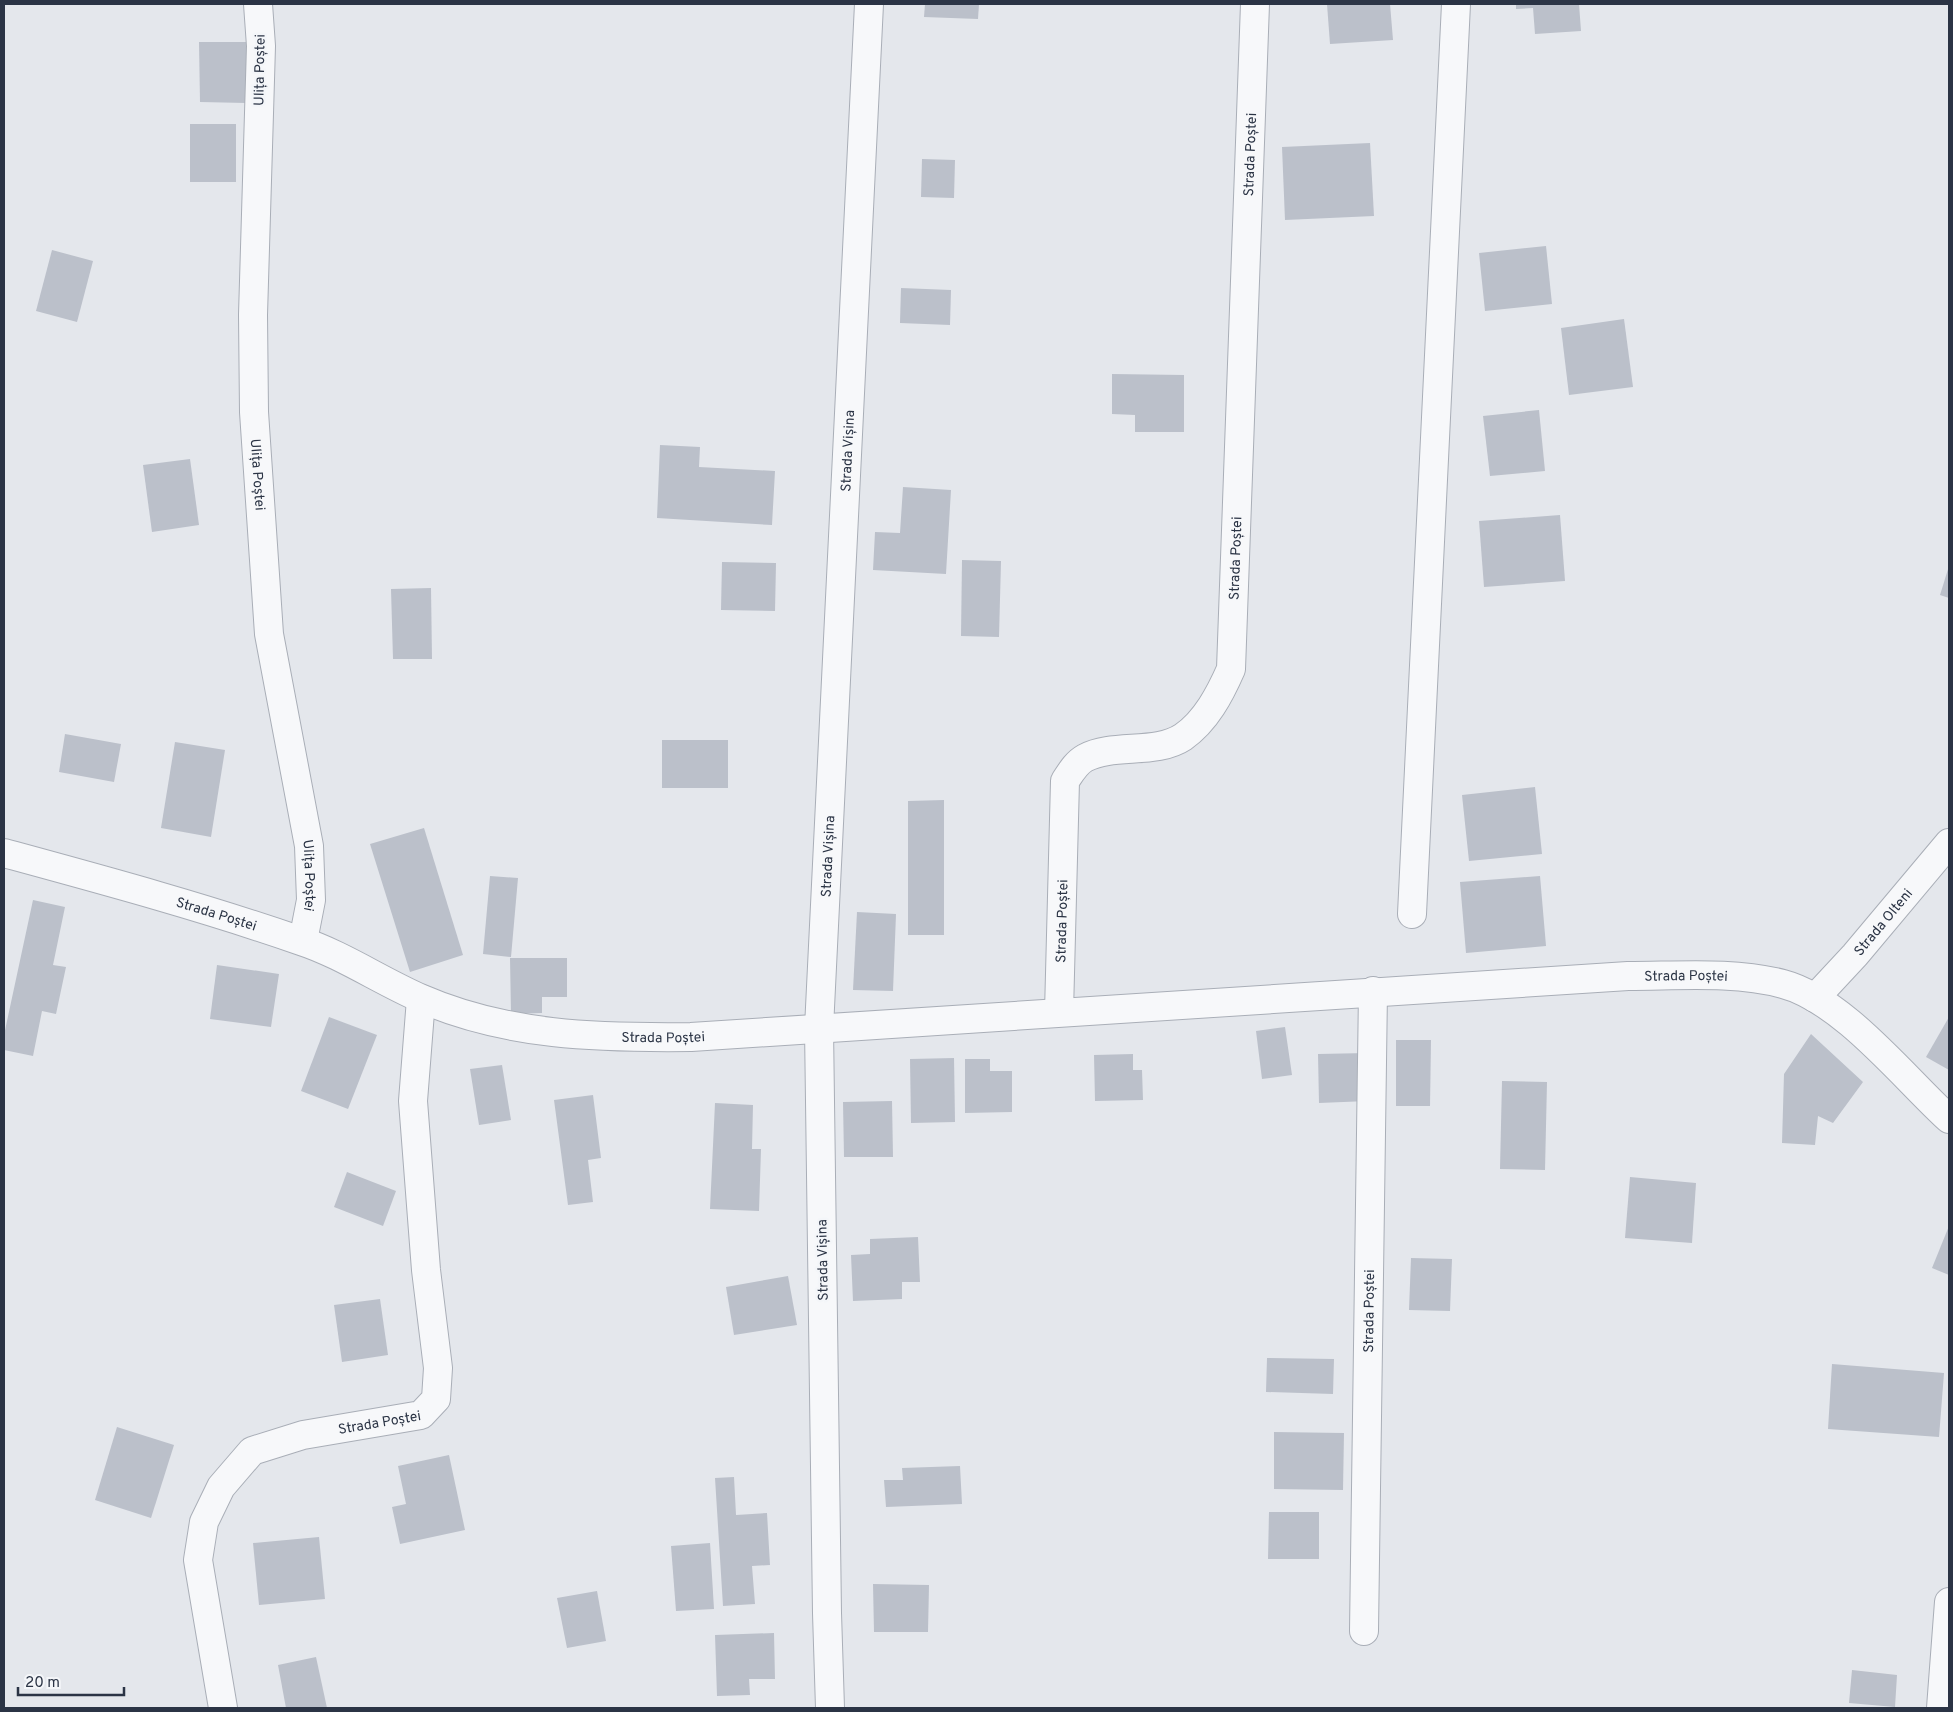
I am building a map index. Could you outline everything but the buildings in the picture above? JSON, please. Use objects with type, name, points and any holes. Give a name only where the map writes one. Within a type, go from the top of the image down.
[{"type":"street","name":"Ulița Poștei","points":[[258,4],[261,46],[254,315],[254,412],[269,634],[309,846],[311,900],[303,941]]},
{"type":"street","name":"Strada Vișina","points":[[830,1708],[819,1028],[869,4]]},
{"type":"street","name":"Strada Poștei","points":[[1058,1012],[1065,781],[1074,768],[1085,758],[1167,744],[1183,737],[1219,696],[1231,669],[1255,4]]},
{"type":"street","points":[[1412,914],[1456,4]]},
{"type":"street","name":"Strada Olteni","points":[[1815,998],[1893,911],[1949,844]]},
{"type":"street","name":"Strada Poștei","points":[[4,854],[106,880],[303,941],[421,999],[473,1017],[518,1028],[574,1036],[691,1037],[1373,991],[1628,976],[1709,976],[1760,979],[1785,985],[1815,998],[1873,1044],[1949,1119]]},
{"type":"street","name":"Strada Poștei","points":[[1364,1630],[1373,991]]},
{"type":"street","name":"Strada Poștei","points":[[223,1708],[198,1560],[204,1522],[221,1487],[252,1451],[303,1434],[421,1414],[436,1399],[438,1368],[426,1270],[413,1102],[421,999]]},
{"type":"street","points":[[1941,1708],[1949,1602]]}]
